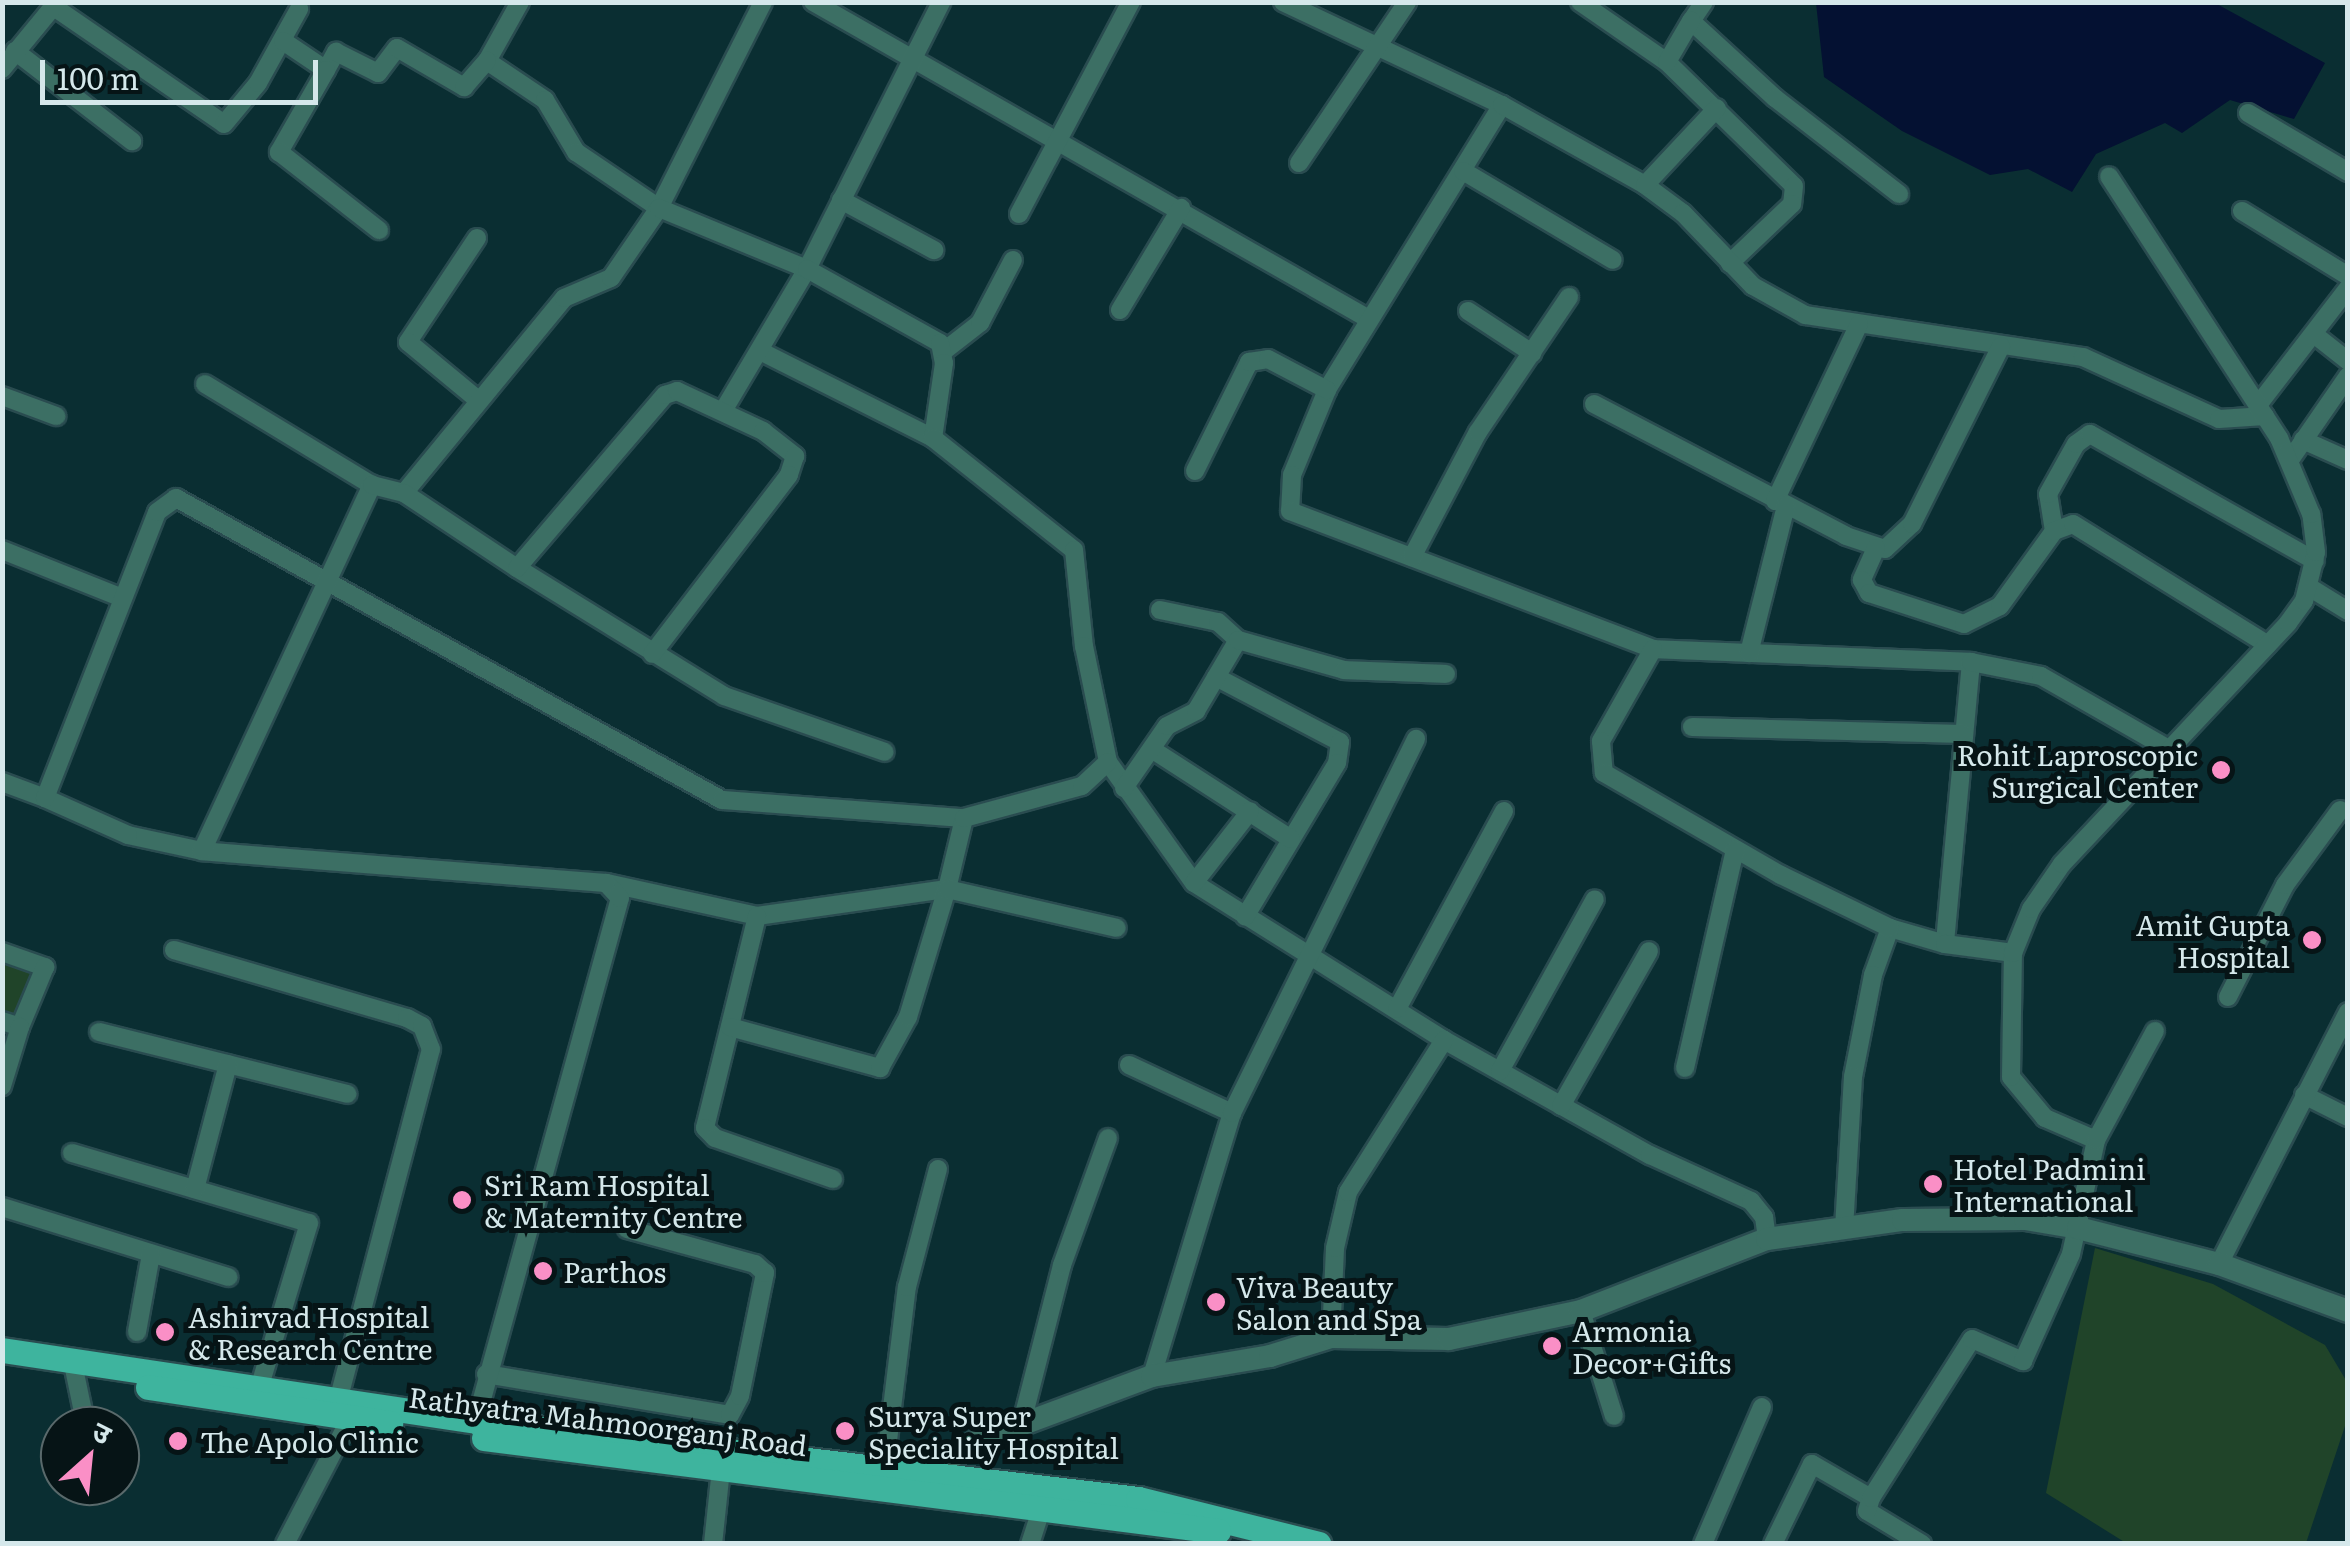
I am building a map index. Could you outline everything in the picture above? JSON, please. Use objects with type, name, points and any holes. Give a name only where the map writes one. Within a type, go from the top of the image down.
[{"type":"main road","points":[[2,1350],[73,1366],[260,1385],[345,1407],[476,1421],[722,1457],[885,1466],[924,1481]]},
{"type":"main road","name":"Rathyatra Mahmoorganj Road","points":[[2,1364],[73,1366],[345,1407],[545,1448],[722,1457],[924,1481],[1318,1544]]},
{"type":"main road","name":"Rathyatra Mahmoorganj Road","points":[[1238,1532],[1266,1544]]},
{"type":"street","points":[[380,230],[280,152],[336,52],[378,73],[398,48],[469,86],[520,2]]},
{"type":"street","points":[[404,492],[564,298],[611,278],[660,208],[764,2]]},
{"type":"street","points":[[723,411],[762,352],[808,269],[941,2]]},
{"type":"street","points":[[1019,214],[1130,2]]},
{"type":"street","points":[[1284,2],[1376,41],[1502,105],[1645,185],[1777,303],[1859,324],[2096,362],[2219,419],[2262,411],[2348,288]]},
{"type":"street","points":[[1299,163],[1376,41],[1407,2]]},
{"type":"street","points":[[1580,2],[1668,62],[1794,186],[1792,204],[1730,263]]},
{"type":"street","points":[[1668,62],[1704,2]]},
{"type":"street","points":[[814,3],[1180,208],[1367,318]]},
{"type":"street","points":[[2,70],[56,5],[224,124],[283,40],[299,8]]},
{"type":"street","points":[[1691,21],[1775,98],[1899,194]]},
{"type":"street","points":[[283,40],[326,70]]},
{"type":"street","points":[[15,51],[132,141]]},
{"type":"street","points":[[487,61],[545,100],[576,152],[660,208],[808,269],[940,343],[944,352],[933,438]]},
{"type":"street","points":[[1502,105],[1367,318],[1327,390],[1292,475],[1290,512],[1653,649],[1970,662],[2040,676],[2170,750]]},
{"type":"street","points":[[1645,185],[1716,108]]},
{"type":"street","points":[[2248,113],[2347,172]]},
{"type":"street","points":[[1463,170],[1613,260]]},
{"type":"street","points":[[2096,1140],[2045,1118],[2010,1077],[2012,954],[2031,909],[2062,864],[2268,645],[2309,586],[2315,561],[2311,514],[2290,460],[2108,176]]},
{"type":"street","points":[[841,200],[934,250]]},
{"type":"street","points":[[1120,310],[1180,208]]},
{"type":"street","points":[[2242,211],[2348,276]]},
{"type":"street","points":[[477,238],[408,342],[477,400]]},
{"type":"street","points":[[944,352],[980,324],[1013,260]]},
{"type":"street","points":[[1412,557],[1478,432],[1569,297]]},
{"type":"street","points":[[1468,311],[1532,352]]},
{"type":"street","points":[[1749,653],[1780,503],[1859,324]]},
{"type":"street","points":[[2315,335],[2348,362]]},
{"type":"street","points":[[2001,346],[1906,535],[1876,548],[1862,580],[1869,593],[1964,624],[2000,606],[2054,531],[2064,525],[2083,528],[2268,645]]},
{"type":"street","points":[[762,352],[933,438],[1074,550],[1084,646],[1108,762],[1194,883],[1444,1040],[1562,1106],[1750,1200],[1764,1216],[1767,1238]]},
{"type":"street","points":[[1195,471],[1249,362],[1268,359],[1327,390]]},
{"type":"street","points":[[2290,460],[2348,376]]},
{"type":"street","points":[[206,384],[372,485],[404,492],[652,654],[758,712],[885,752]]},
{"type":"street","points":[[517,568],[664,395],[677,390],[723,411],[789,450],[794,464],[733,556],[652,654]]},
{"type":"street","points":[[2,396],[56,416]]},
{"type":"street","points":[[1594,404],[1780,503],[1876,548]]},
{"type":"street","points":[[2054,531],[2048,494],[2076,444],[2090,434],[2315,561]]},
{"type":"street","points":[[2303,440],[2348,460]]},
{"type":"street","points":[[202,851],[325,579],[372,485]]},
{"type":"street","points":[[45,798],[156,512],[176,498],[722,800],[964,818],[1082,786],[1108,762]]},
{"type":"street","points":[[2,550],[120,598]]},
{"type":"street","points":[[2309,586],[2348,611]]},
{"type":"street","points":[[1160,610],[1218,622],[1238,640],[1344,670],[1446,674]]},
{"type":"street","points":[[1124,788],[1167,726],[1196,711],[1238,640]]},
{"type":"street","points":[[1653,649],[1601,741],[1604,773],[1735,850],[1890,928],[1945,944],[2012,954]]},
{"type":"street","points":[[1945,944],[1970,662]]},
{"type":"street","points":[[1216,677],[1340,742],[1336,762],[1244,917]]},
{"type":"street","points":[[1692,726],[1964,734]]},
{"type":"street","points":[[1152,1376],[1232,1112],[1416,739]]},
{"type":"street","points":[[1154,750],[1290,839]]},
{"type":"street","points":[[2,782],[128,835],[202,851],[606,883],[758,916],[948,889],[1117,928]]},
{"type":"street","points":[[2228,997],[2285,884],[2345,809]]},
{"type":"street","points":[[1194,883],[1250,811]]},
{"type":"street","points":[[1397,1009],[1504,812]]},
{"type":"street","points":[[730,1027],[880,1068],[908,1017],[948,889],[964,818]]},
{"type":"street","points":[[1685,1068],[1735,850]]},
{"type":"street","points":[[476,1421],[620,898],[606,883]]},
{"type":"street","points":[[1500,1071],[1595,899]]},
{"type":"street","points":[[758,916],[705,1128],[715,1138],[832,1179]]},
{"type":"street","points":[[1844,1229],[1853,1076],[1873,974],[1890,928]]},
{"type":"street","points":[[174,950],[407,1018],[422,1026],[431,1049],[345,1407],[285,1544]]},
{"type":"street","points":[[2,952],[45,968],[11,1024],[2,1086]]},
{"type":"street","points":[[1562,1106],[1649,952]]},
{"type":"street","points":[[2219,1264],[2348,1012]]},
{"type":"street","points":[[1922,1544],[1866,1511],[1972,1339],[2023,1361],[2078,1228],[2096,1140],[2156,1031]]},
{"type":"street","points":[[99,1032],[347,1094]]},
{"type":"street","points":[[1331,1337],[1336,1248],[1348,1192],[1444,1040]]},
{"type":"street","points":[[194,1189],[228,1064]]},
{"type":"street","points":[[1129,1065],[1232,1112]]},
{"type":"street","points":[[2304,1095],[2348,1117]]},
{"type":"street","points":[[1021,1426],[1062,1265],[1108,1138]]},
{"type":"street","points":[[72,1153],[309,1223],[260,1385]]},
{"type":"street","points":[[885,1466],[907,1287],[938,1169]]},
{"type":"street","points":[[2,1207],[228,1277]]},
{"type":"street","points":[[924,1481],[977,1441],[1152,1376],[1270,1356],[1331,1337],[1449,1339],[1581,1311],[1767,1238],[1960,1217],[2078,1228],[2219,1264],[2348,1310]]},
{"type":"street","points":[[486,1374],[730,1415],[740,1396],[765,1273],[754,1264],[627,1229]]},
{"type":"street","points":[[137,1332],[151,1254]]},
{"type":"street","points":[[1581,1311],[1614,1416]]},
{"type":"street","points":[[73,1366],[82,1406]]},
{"type":"street","points":[[1703,1544],[1762,1408]]},
{"type":"street","points":[[712,1544],[722,1457]]},
{"type":"street","points":[[1773,1544],[1812,1464],[1872,1498]]},
{"type":"street","points":[[1030,1544],[1045,1498]]},
{"type":"green space","points":[[3,952],[37,965],[17,1018],[3,1013]]},
{"type":"green space","points":[[2095,1248],[2213,1284],[2325,1345],[2347,1382],[2347,1420],[2306,1543],[2126,1543],[2046,1493]]},
{"type":"water","points":[[1816,3],[2215,3],[2325,63],[2294,119],[2230,100],[2182,133],[2165,123],[2096,154],[2072,192],[2028,169],[1990,175],[1902,131],[1824,77]]},
{"type":"place","name":"Rohit Laproscopic Surgical Center","points":[[2221,770]]},
{"type":"place","name":"Amit Gupta Hospital","points":[[2312,940]]},
{"type":"place","name":"Hotel Padmini International","points":[[1933,1184]]},
{"type":"place","name":"Sri Ram Hospital & Maternity Centre","points":[[462,1200]]},
{"type":"place","name":"Parthos","points":[[543,1271]]},
{"type":"place","name":"Viva Beauty Salon and Spa","points":[[1216,1302]]},
{"type":"place","name":"Ashirvad Hospital & Research Centre","points":[[165,1332]]},
{"type":"place","name":"Armonia Decor+Gifts","points":[[1552,1346]]},
{"type":"place","name":"Surya Super Speciality Hospital","points":[[845,1431]]},
{"type":"place","name":"The Apolo Clinic","points":[[178,1441]]}]
